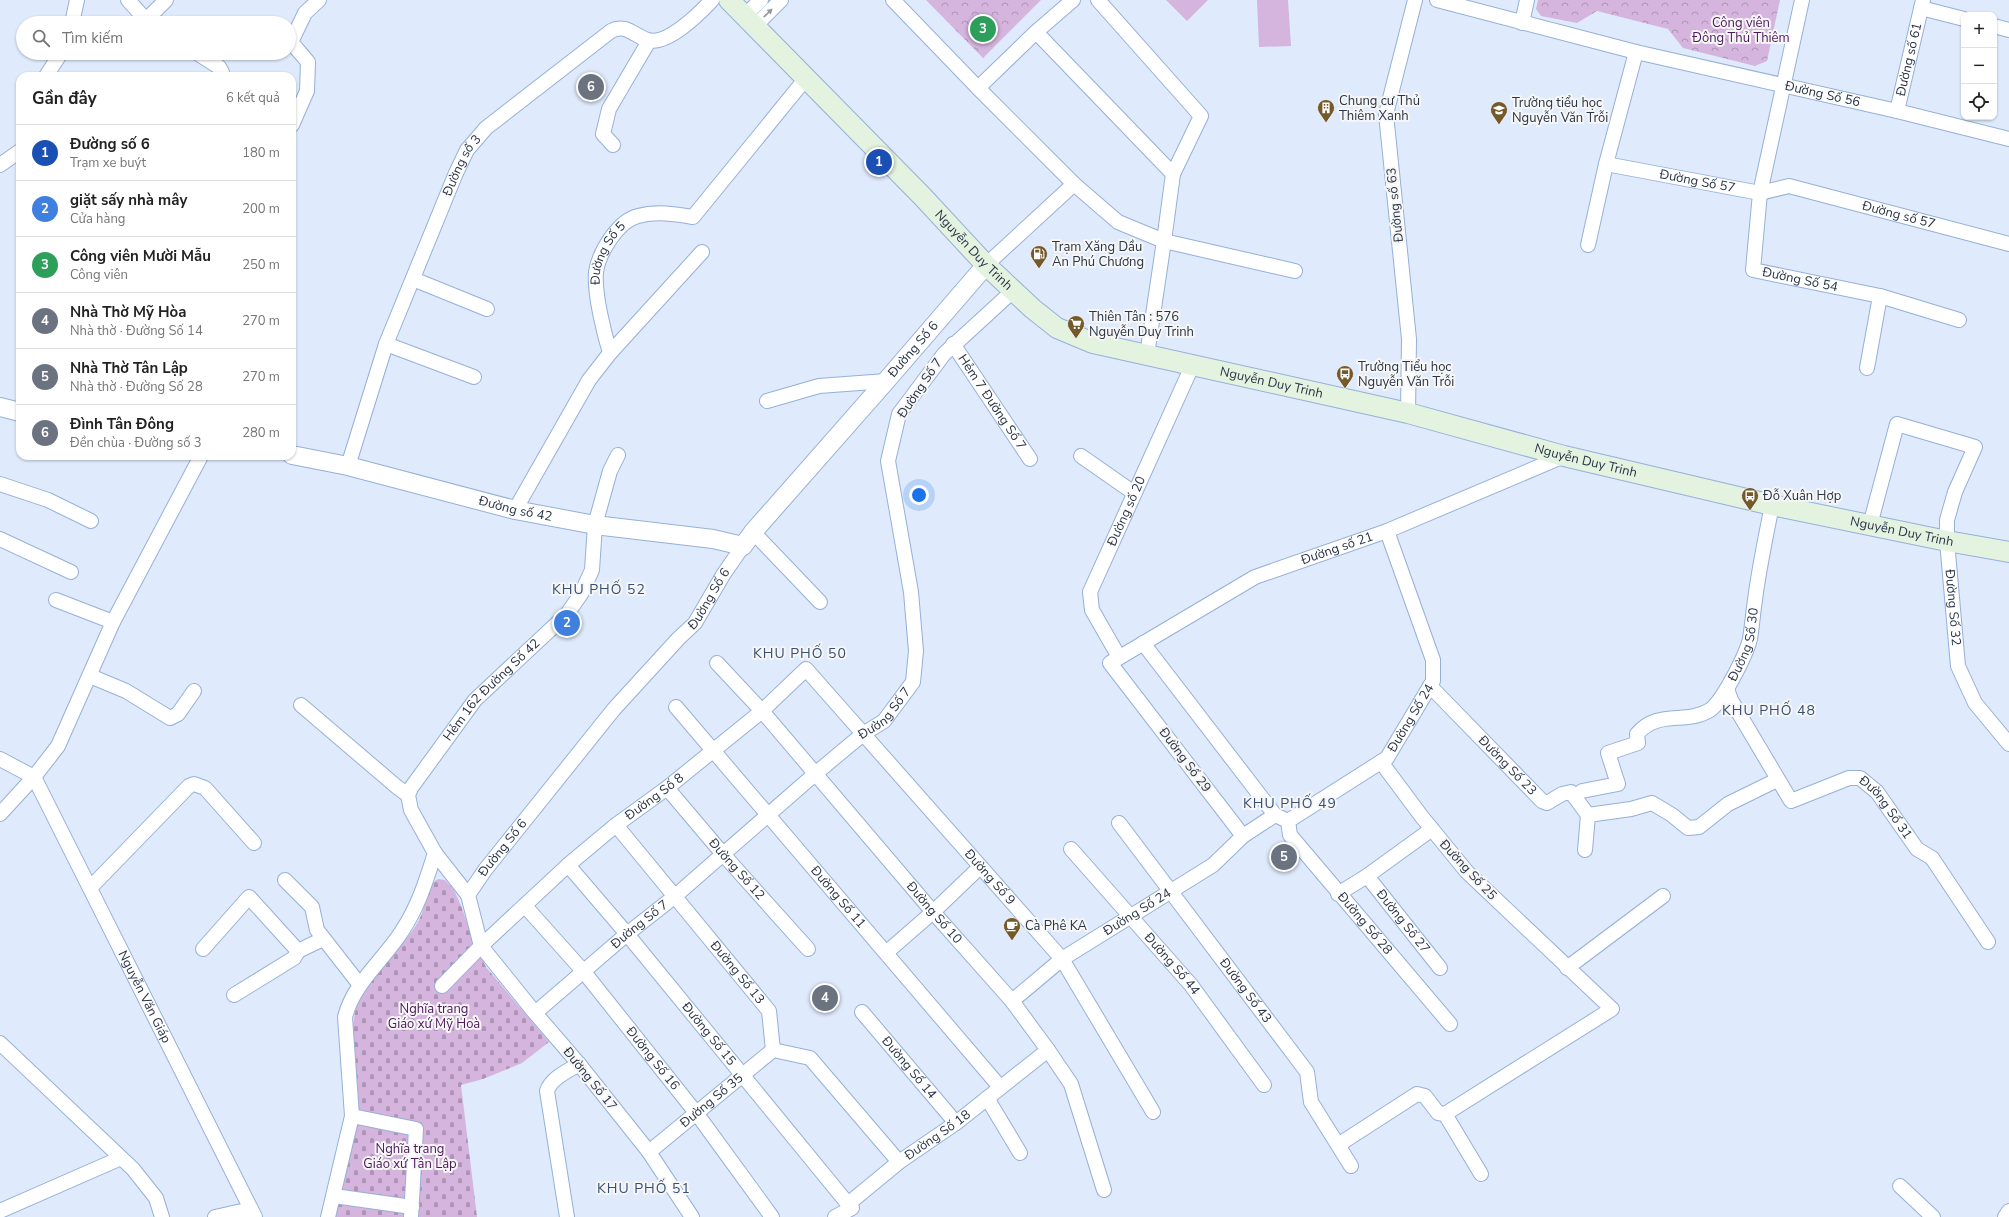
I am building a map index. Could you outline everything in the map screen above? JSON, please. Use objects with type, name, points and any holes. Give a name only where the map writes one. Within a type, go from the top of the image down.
[{"type":"main road","name":"Nguyễn Duy Trinh","points":[[729,0],[807,77],[922,196],[986,265],[1033,309],[1057,328],[1093,343],[1408,413],[1564,456],[1772,505],[1947,541],[2009,552]]},
{"type":"street","points":[[74,16],[77,0]]},
{"type":"street","points":[[128,0],[143,16]]},
{"type":"street","points":[[153,16],[166,0]]},
{"type":"street","points":[[296,32],[305,13],[319,0]]},
{"type":"street","points":[[613,145],[604,134],[609,109],[649,41],[663,38],[680,30],[712,0]]},
{"type":"street","points":[[750,21],[760,0]]},
{"type":"street","points":[[750,21],[781,0]]},
{"type":"street","points":[[893,0],[1074,184],[1118,222],[1164,241],[1295,271]]},
{"type":"street","points":[[978,88],[1036,32],[1073,0]]},
{"type":"street","points":[[1098,0],[1201,116],[1173,174],[1147,355]]},
{"type":"street","name":"Đường Số 56","points":[[1437,0],[1636,52],[1897,110],[2009,139]]},
{"type":"street","points":[[1522,23],[1527,0]]},
{"type":"street","points":[[1782,85],[1802,0]]},
{"type":"street","name":"Đường số 63","points":[[1408,413],[1409,339],[1386,114],[1412,1]]},
{"type":"street","name":"Đường số 61","points":[[1897,110],[1922,4],[1961,18]]},
{"type":"street","points":[[1997,27],[2009,30]]},
{"type":"street","name":"Đường số 3","points":[[348,466],[386,344],[456,173],[467,150],[486,128],[611,31],[625,28],[649,41]]},
{"type":"street","points":[[1036,32],[1173,174]]},
{"type":"street","points":[[296,48],[308,62],[307,91],[296,116]]},
{"type":"street","points":[[1588,245],[1606,164],[1636,52]]},
{"type":"street","points":[[49,72],[56,60]]},
{"type":"street","points":[[208,60],[219,67],[222,72]]},
{"type":"street","name":"Đường Số 5","points":[[610,353],[604,334],[596,272],[605,246],[620,227],[637,216],[667,213],[693,217],[807,77]]},
{"type":"street","name":"Đường Số 54","points":[[1782,85],[1760,193],[1753,270],[1880,296],[1959,320]]},
{"type":"street","points":[[0,165],[16,154]]},
{"type":"street","name":"Đường Số 57","points":[[1606,164],[1760,193],[1789,186]]},
{"type":"street","points":[[986,265],[1074,184]]},
{"type":"street","name":"Đường số 57","points":[[1789,186],[2009,244]]},
{"type":"street","points":[[515,510],[589,380],[610,353],[702,252]]},
{"type":"street","name":"Đường Số 6","points":[[468,895],[485,870],[614,709],[678,639],[695,623],[723,575],[748,539],[986,265]]},
{"type":"street","points":[[413,279],[487,309]]},
{"type":"street","name":"Đường Số 7","points":[[535,1014],[627,934],[674,897],[722,853],[815,774],[863,734],[884,721],[913,682],[916,651],[911,592],[888,461],[899,414],[953,344],[1014,290]]},
{"type":"street","points":[[1867,368],[1880,296]]},
{"type":"street","points":[[386,344],[474,377]]},
{"type":"street","name":"Hẻm 7 Đường Số 7","points":[[953,344],[1030,459]]},
{"type":"street","name":"Đường số 20","points":[[1119,657],[1092,610],[1090,592],[1193,364]]},
{"type":"street","points":[[768,401],[819,386],[886,381]]},
{"type":"street","points":[[0,407],[16,411]]},
{"type":"street","name":"Đường Số 32","points":[[1870,525],[1897,424],[1975,446],[1950,506],[1947,520],[1947,541],[1958,666],[1975,703],[2009,744]]},
{"type":"street","name":"Hẻm 162 Đường Số 42","points":[[408,795],[411,788],[475,700],[567,614],[581,594],[592,570],[595,525],[610,471],[618,455]]},
{"type":"street","name":"Đường số 42","points":[[296,456],[348,466],[515,510],[595,525],[713,539],[748,539]]},
{"type":"street","points":[[1081,456],[1134,493]]},
{"type":"street","name":"Đường số 21","points":[[1119,657],[1256,577],[1387,531],[1564,456]]},
{"type":"street","points":[[0,814],[34,777],[58,746],[113,622],[199,460]]},
{"type":"street","points":[[0,484],[48,500],[91,521]]},
{"type":"street","name":"Đường Số 30","points":[[1582,791],[1618,784],[1608,753],[1638,743],[1637,734],[1643,727],[1654,721],[1689,716],[1708,711],[1717,704],[1727,689],[1749,640],[1772,505]]},
{"type":"street","name":"Đường Số 24","points":[[1282,818],[1387,758],[1433,681],[1433,660],[1387,531]]},
{"type":"street","points":[[0,539],[71,572]]},
{"type":"street","points":[[748,539],[820,602]]},
{"type":"street","points":[[56,600],[113,622]]},
{"type":"street","points":[[1143,643],[1282,818],[1243,836]]},
{"type":"street","name":"Đường Số 29","points":[[1119,657],[1110,663],[1243,836]]},
{"type":"street","name":"Đường Số 10","points":[[717,663],[762,711],[933,912],[1012,1001],[1048,1050],[1071,1084],[1104,1190]]},
{"type":"street","name":"Đường Số 8","points":[[442,986],[481,946],[568,865],[616,825],[667,788],[762,711],[806,669],[863,734]]},
{"type":"street","points":[[90,676],[126,691],[170,718],[178,714],[194,691]]},
{"type":"street","name":"Đường Số 23","points":[[1430,686],[1542,801],[1547,803],[1568,791],[1571,792],[1588,815]]},
{"type":"street","name":"Đường Số 31","points":[[1727,689],[1731,700],[1791,801],[1849,778],[1860,778],[1877,792],[1917,849],[1932,858],[1988,942]]},
{"type":"street","points":[[302,705],[408,795],[411,810],[435,853],[468,895],[481,946]]},
{"type":"street","name":"Đường Số 11","points":[[676,707],[887,952],[1000,1087]]},
{"type":"street","name":"Đường Số 9","points":[[863,734],[1062,959],[1153,1112]]},
{"type":"street","points":[[0,760],[34,777]]},
{"type":"street","name":"Đường Số 25","points":[[1381,762],[1467,872],[1566,968],[1612,1009],[1445,1114]]},
{"type":"street","name":"Nguyễn Văn Giáp","points":[[34,777],[253,1213]]},
{"type":"street","points":[[1585,850],[1588,815],[1652,803],[1672,815],[1688,828],[1699,827],[1728,804],[1778,780]]},
{"type":"street","points":[[90,888],[190,786],[194,784],[205,788],[254,843]]},
{"type":"street","name":"Đường Số 12","points":[[667,788],[722,853],[808,949]]},
{"type":"street","name":"Đường Số 28","points":[[1282,818],[1290,835],[1338,894],[1450,1024]]},
{"type":"street","name":"Đường Số 43","points":[[1119,824],[1307,1072],[1311,1102],[1352,1166]]},
{"type":"street","name":"Đường Số 13","points":[[616,825],[769,1011],[773,1050]]},
{"type":"street","points":[[1338,894],[1367,876],[1432,829]]},
{"type":"street","name":"Đường Số 24","points":[[1012,1001],[1062,959],[1213,865],[1243,836]]},
{"type":"street","name":"Đường Số 44","points":[[1071,849],[1191,985],[1264,1085]]},
{"type":"street","points":[[328,1217],[352,1116],[345,1017],[350,1001],[360,985],[402,932],[416,907],[435,853]]},
{"type":"street","name":"Đường Số 15","points":[[568,865],[627,934],[852,1210]]},
{"type":"street","points":[[887,952],[933,912],[980,867]]},
{"type":"street","name":"Đường Số 27","points":[[1367,876],[1440,968]]},
{"type":"street","points":[[285,880],[312,908],[317,930],[360,985]]},
{"type":"street","points":[[1566,968],[1663,896]]},
{"type":"street","points":[[203,949],[249,897],[298,951]]},
{"type":"street","name":"Đường Số 16","points":[[525,906],[584,972],[697,1114],[772,1217]]},
{"type":"street","points":[[234,995],[294,958],[298,951],[323,939]]},
{"type":"street","name":"Đường Số 17","points":[[481,946],[535,1014],[579,1064],[650,1152],[692,1217]]},
{"type":"street","name":"Đường Số 14","points":[[862,1012],[956,1122]]},
{"type":"street","points":[[0,1043],[133,1169],[156,1198],[162,1217]]},
{"type":"street","points":[[773,1050],[810,1058],[899,1162]]},
{"type":"street","name":"Đường Số 35","points":[[650,1152],[773,1050]]},
{"type":"street","name":"Đường Số 18","points":[[835,1217],[852,1210],[899,1162],[988,1098],[1048,1050]]},
{"type":"street","points":[[567,1217],[547,1091],[553,1080],[579,1064]]},
{"type":"street","points":[[1338,1145],[1417,1094],[1425,1096],[1438,1113],[1445,1114],[1481,1174]]},
{"type":"street","points":[[988,1098],[1020,1153]]},
{"type":"street","points":[[334,1196],[412,1212],[416,1129],[352,1116]]},
{"type":"street","points":[[0,1211],[121,1158]]},
{"type":"street","points":[[1900,1186],[1933,1217]]},
{"type":"street","points":[[2005,1217],[2009,1212]]},
{"type":"street","points":[[215,1217],[253,1213]]},
{"type":"green space","points":[[926,0],[1041,0],[983,58]]},
{"type":"green space","points":[[1166,0],[1208,0],[1187,21]]},
{"type":"green space","points":[[1257,0],[1288,0],[1291,46],[1259,47]]},
{"type":"green space","name":"Công viên Đông Thủ Thiêm","points":[[1538,0],[1780,0],[1767,61],[1755,66],[1683,48],[1668,29],[1597,11],[1577,23],[1541,16],[1536,9]]},
{"type":"green space","name":"Nghĩa trang Giáo xứ Mỹ Hoà","points":[[438,879],[445,880],[454,890],[462,908],[474,944],[486,967],[549,1042],[522,1063],[483,1079],[461,1085],[477,1217],[335,1217],[359,1105],[354,1073],[353,1030],[356,1008],[368,985],[411,933],[418,922],[421,917],[428,893],[434,882]]},
{"type":"place","name":"Công viên Mười Mẫu","points":[[983,29]]},
{"type":"place","name":"Đình Tân Đông","points":[[591,87]]},
{"type":"place","name":"Chung cư Thủ Thiêm Xanh","points":[[1326,123]]},
{"type":"place","name":"Trường tiểu học Nguyễn Văn Trỗi","points":[[1499,125]]},
{"type":"place","name":"Đường số 6","points":[[879,162]]},
{"type":"place","name":"Trạm Xăng Dầu An Phú Chương","points":[[1039,269]]},
{"type":"place","name":"Thiên Tân : 576 Nguyễn Duy Trinh","points":[[1076,339]]},
{"type":"place","name":"Trường Tiểu học Nguyễn Văn Trỗi","points":[[1345,389]]},
{"type":"place","name":"Đỗ Xuân Hợp","points":[[1750,511]]},
{"type":"place","name":"giặt sấy nhà mây","points":[[567,623]]},
{"type":"place","name":"Nhà Thờ Tân Lập","points":[[1284,857]]},
{"type":"place","name":"Cà Phê KA","points":[[1012,941]]},
{"type":"place","name":"Nhà Thờ Mỹ Hòa","points":[[825,998]]},
{"type":"district","name":"KHU PHỐ 52","points":[[599,589]]},
{"type":"district","name":"KHU PHỐ 50","points":[[800,653]]},
{"type":"district","name":"KHU PHỐ 48","points":[[1769,710]]},
{"type":"district","name":"KHU PHỐ 49","points":[[1290,803]]},
{"type":"district","name":"KHU PHỐ 51","points":[[644,1188]]},
{"type":"park label","name":"Nghĩa trang Giáo xứ Tân Lập","points":[[410,1156]]}]
